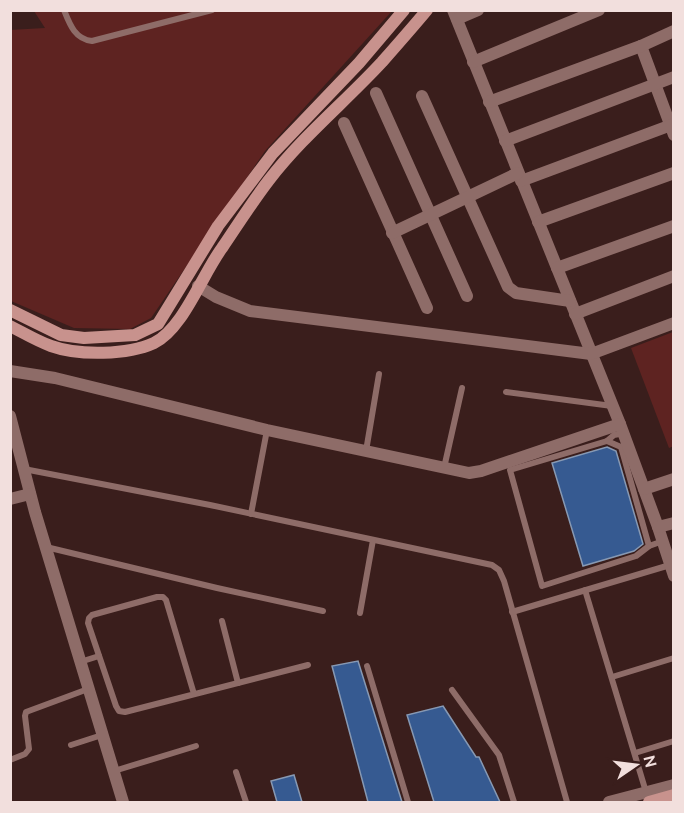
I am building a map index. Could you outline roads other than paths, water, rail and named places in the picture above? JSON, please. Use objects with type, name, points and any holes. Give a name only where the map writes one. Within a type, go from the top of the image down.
[{"type":"street","points":[[10,310],[62,335],[84,338],[135,335],[158,324],[218,226],[273,153],[359,63],[404,10]]},
{"type":"street","points":[[10,326],[53,347],[102,353],[125,352],[154,343],[166,336],[177,325],[216,255],[268,181],[318,126],[382,62],[427,10]]},
{"type":"street","points":[[478,10],[455,15],[622,428],[672,571]]},
{"type":"street","points":[[473,62],[599,10]]},
{"type":"street","points":[[489,102],[641,46],[674,31]]},
{"type":"street","points":[[392,233],[468,197],[520,177],[672,128],[641,46]]},
{"type":"street","points":[[505,141],[674,77]]},
{"type":"street","points":[[376,93],[467,296]]},
{"type":"street","points":[[422,96],[511,291],[570,301]]},
{"type":"street","points":[[344,123],[427,308]]},
{"type":"street","points":[[538,222],[674,173]]},
{"type":"street","points":[[557,268],[674,226]]},
{"type":"street","points":[[575,314],[674,276]]},
{"type":"street","points":[[198,286],[216,297],[250,311],[591,354],[674,323]]},
{"type":"street","points":[[10,371],[55,378],[267,430],[469,473],[622,428]]},
{"type":"street","points":[[10,416],[22,468],[45,547],[123,802]]},
{"type":"street","points":[[644,489],[674,479]]},
{"type":"street","points":[[10,499],[30,494]]},
{"type":"street","points":[[658,527],[674,523]]},
{"type":"street","points":[[648,797],[674,785]]},
{"type":"street","points":[[609,802],[674,795]]},
{"type":"lane","points":[[64,10],[73,30],[85,40],[92,41],[212,10]]},
{"type":"lane","points":[[366,451],[379,374]]},
{"type":"lane","points":[[444,468],[462,388]]},
{"type":"lane","points":[[506,392],[613,406]]},
{"type":"lane","points":[[622,428],[608,441],[510,470],[542,586],[636,556],[649,546],[663,541]]},
{"type":"lane","points":[[251,514],[267,430]]},
{"type":"lane","points":[[608,441],[621,447],[649,546]]},
{"type":"lane","points":[[22,468],[492,565],[499,570],[504,581],[567,802]]},
{"type":"lane","points":[[360,613],[373,540]]},
{"type":"lane","points":[[45,547],[195,583],[323,610]]},
{"type":"lane","points":[[512,612],[585,590],[672,571]]},
{"type":"lane","points":[[585,590],[648,797]]},
{"type":"lane","points":[[194,694],[166,600],[162,597],[88,618],[119,711],[124,712],[308,665]]},
{"type":"lane","points":[[222,621],[238,683]]},
{"type":"lane","points":[[80,662],[99,656]]},
{"type":"lane","points":[[612,677],[674,658]]},
{"type":"lane","points":[[367,666],[408,802]]},
{"type":"lane","points":[[10,760],[25,754],[29,749],[26,712],[88,689]]},
{"type":"lane","points":[[452,690],[499,755],[514,802]]},
{"type":"lane","points":[[71,745],[102,735]]},
{"type":"lane","points":[[635,753],[674,741]]},
{"type":"lane","points":[[113,771],[196,746]]},
{"type":"lane","points":[[236,772],[246,802]]}]
